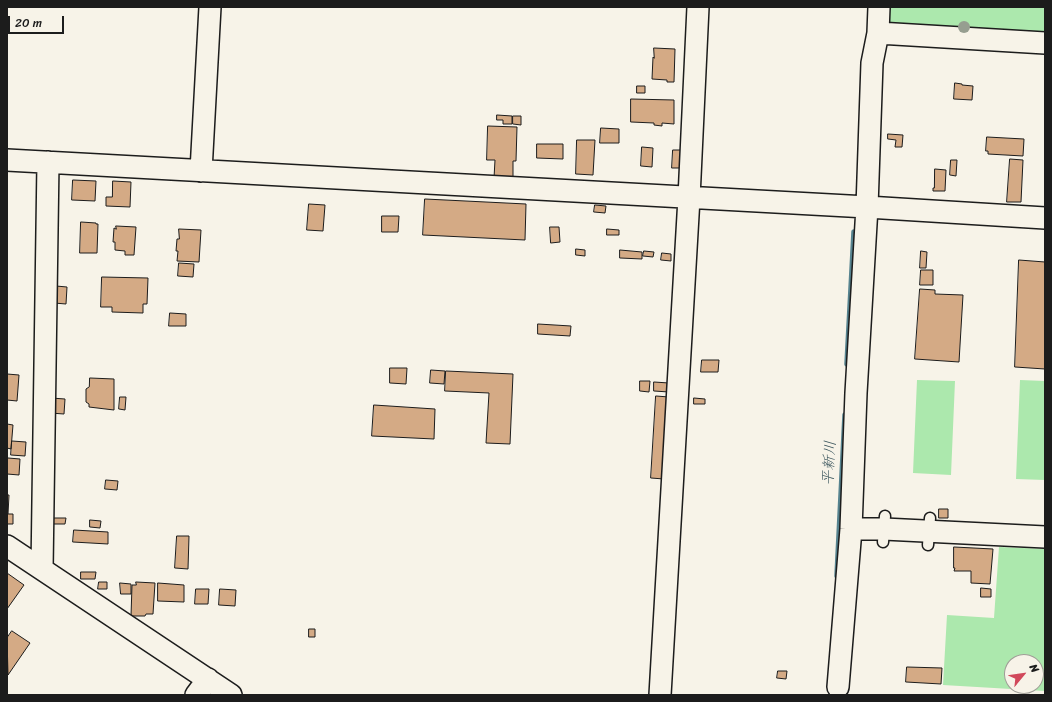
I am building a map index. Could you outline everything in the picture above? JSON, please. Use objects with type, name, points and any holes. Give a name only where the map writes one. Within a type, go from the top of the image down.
[{"type":"street","points":[[201,171],[210,7]]},
{"type":"street","points":[[660,695],[689,198],[698,7]]},
{"type":"street","points":[[838,687],[851,529],[859,479],[872,63],[878,33],[879,7]]},
{"type":"street","points":[[878,33],[1045,43]]},
{"type":"street","points":[[7,160],[1045,218]]},
{"type":"street","points":[[42,569],[48,162]]},
{"type":"street","points":[[851,529],[1038,533]]},
{"type":"street","points":[[7,546],[42,569],[202,687],[231,695]]},
{"type":"green space","points":[[879,7],[1045,7],[1045,43],[878,33]]},
{"type":"green space","points":[[917,380],[955,381],[951,475],[913,473]]},
{"type":"green space","points":[[1020,380],[1045,381],[1045,480],[1016,479]]},
{"type":"green space","points":[[999,547],[1045,549],[1045,691],[1044,654],[1004,654],[1004,689],[943,685],[947,615],[994,618]]},
{"type":"building","points":[[654,48],[675,49],[674,82],[652,79]]},
{"type":"building","points":[[955,83],[973,86],[972,100],[954,99]]},
{"type":"building","points":[[637,86],[645,86],[645,93],[637,93]]},
{"type":"building","points":[[631,99],[674,100],[674,124],[662,123],[662,126],[654,125],[654,123],[631,122]]},
{"type":"building","points":[[497,115],[512,116],[512,124],[503,124],[503,120],[497,120]]},
{"type":"building","points":[[513,116],[521,116],[521,125],[513,124]]},
{"type":"building","points":[[488,126],[517,127],[516,161],[513,161],[513,178],[494,178],[495,160],[487,160]]},
{"type":"building","points":[[601,128],[619,129],[619,143],[600,143]]},
{"type":"building","points":[[888,134],[903,135],[902,147],[895,147],[896,140],[888,139]]},
{"type":"building","points":[[987,137],[1024,139],[1023,156],[988,154],[988,151],[986,151]]},
{"type":"building","points":[[577,140],[595,140],[593,175],[576,174]]},
{"type":"building","points":[[537,144],[563,144],[563,159],[537,158]]},
{"type":"building","points":[[642,147],[653,148],[652,167],[641,166]]},
{"type":"building","points":[[673,150],[681,150],[681,168],[672,168]]},
{"type":"building","points":[[1010,159],[1023,160],[1021,202],[1007,202]]},
{"type":"building","points":[[951,160],[957,160],[956,176],[950,175]]},
{"type":"building","points":[[935,169],[946,170],[945,191],[933,191]]},
{"type":"building","points":[[73,180],[96,181],[95,201],[72,200]]},
{"type":"building","points":[[113,181],[131,182],[130,207],[106,206],[106,197],[112,197]]},
{"type":"building","points":[[425,199],[526,204],[525,240],[423,235]]},
{"type":"building","points":[[309,204],[325,205],[323,231],[307,230]]},
{"type":"building","points":[[595,205],[606,206],[605,213],[594,212]]},
{"type":"building","points":[[382,216],[399,216],[398,232],[382,232]]},
{"type":"building","points":[[81,222],[98,224],[97,253],[80,253]]},
{"type":"building","points":[[116,226],[136,227],[134,255],[125,255],[125,251],[115,250],[115,242],[113,242],[114,228],[116,229]]},
{"type":"building","points":[[550,227],[559,227],[560,242],[551,243]]},
{"type":"building","points":[[179,229],[201,230],[199,262],[177,261],[178,251],[176,251],[177,239],[179,239]]},
{"type":"building","points":[[607,229],[619,230],[619,235],[607,235]]},
{"type":"building","points":[[576,249],[585,250],[585,256],[576,255]]},
{"type":"building","points":[[620,250],[642,252],[642,259],[620,258]]},
{"type":"building","points":[[644,251],[654,252],[653,257],[643,256]]},
{"type":"building","points":[[921,251],[927,252],[926,268],[920,268]]},
{"type":"building","points":[[662,253],[671,254],[671,261],[661,260]]},
{"type":"building","points":[[1019,260],[1045,262],[1045,369],[1015,367]]},
{"type":"building","points":[[179,263],[194,264],[193,277],[178,276]]},
{"type":"building","points":[[921,270],[933,270],[933,285],[920,285]]},
{"type":"building","points":[[102,277],[148,278],[147,304],[143,304],[143,313],[112,312],[112,307],[101,307]]},
{"type":"building","points":[[56,286],[67,287],[66,304],[54,303]]},
{"type":"building","points":[[920,289],[935,290],[935,294],[963,295],[959,362],[915,359]]},
{"type":"building","points":[[170,313],[186,314],[186,326],[169,326]]},
{"type":"building","points":[[538,324],[571,326],[570,336],[538,334]]},
{"type":"building","points":[[702,360],[719,360],[718,372],[701,372]]},
{"type":"building","points":[[390,368],[407,368],[406,384],[390,383]]},
{"type":"building","points":[[431,370],[445,371],[444,384],[430,383]]},
{"type":"building","points":[[446,371],[513,374],[510,444],[486,443],[489,393],[445,391]]},
{"type":"building","points":[[7,374],[19,375],[17,401],[7,400]]},
{"type":"building","points":[[90,378],[114,379],[114,410],[89,407],[89,404],[86,402],[86,389],[89,387]]},
{"type":"building","points":[[640,381],[650,381],[649,392],[640,391]]},
{"type":"building","points":[[654,382],[669,383],[669,392],[654,391]]},
{"type":"building","points":[[656,396],[669,397],[664,479],[651,478]]},
{"type":"building","points":[[120,397],[126,397],[125,410],[119,409]]},
{"type":"building","points":[[51,398],[65,399],[64,414],[50,413]]},
{"type":"building","points":[[694,398],[705,399],[705,404],[694,404]]},
{"type":"building","points":[[374,405],[435,409],[434,439],[372,436]]},
{"type":"building","points":[[7,424],[13,425],[11,449],[7,448]]},
{"type":"building","points":[[12,441],[26,442],[25,456],[11,455]]},
{"type":"building","points":[[8,458],[20,459],[19,475],[7,474]]},
{"type":"building","points":[[106,480],[118,481],[117,490],[105,489]]},
{"type":"building","points":[[7,495],[9,495],[8,514],[13,514],[13,524],[7,524]]},
{"type":"building","points":[[939,509],[948,509],[948,518],[939,518]]},
{"type":"building","points":[[51,518],[66,518],[65,524],[50,524]]},
{"type":"building","points":[[90,520],[101,521],[100,528],[90,527]]},
{"type":"building","points":[[74,530],[108,532],[108,544],[73,542]]},
{"type":"building","points":[[177,536],[189,536],[188,569],[175,568]]},
{"type":"building","points":[[954,547],[993,549],[990,584],[971,583],[971,571],[954,571]]},
{"type":"building","points":[[81,572],[96,572],[95,579],[81,579]]},
{"type":"building","points":[[7,573],[24,585],[7,609]]},
{"type":"building","points":[[99,582],[107,582],[107,589],[98,589]]},
{"type":"building","points":[[136,582],[155,583],[153,614],[146,614],[145,616],[131,616],[132,585],[136,585]]},
{"type":"building","points":[[120,583],[131,584],[131,594],[121,594]]},
{"type":"building","points":[[158,583],[184,585],[184,602],[158,601]]},
{"type":"building","points":[[981,588],[991,589],[991,597],[981,597]]},
{"type":"building","points":[[196,589],[209,589],[208,604],[195,604]]},
{"type":"building","points":[[220,589],[236,590],[235,606],[219,605]]},
{"type":"building","points":[[309,629],[315,629],[315,637],[309,637]]},
{"type":"building","points":[[12,631],[30,643],[8,675],[7,638]]},
{"type":"building","points":[[907,667],[942,668],[941,684],[906,682]]},
{"type":"building","points":[[778,671],[787,671],[786,679],[777,678]]},
{"type":"waterway","name":"平新川","points":[[847,364],[854,232]]},
{"type":"waterway","name":"平新川","points":[[837,576],[845,415]]}]
